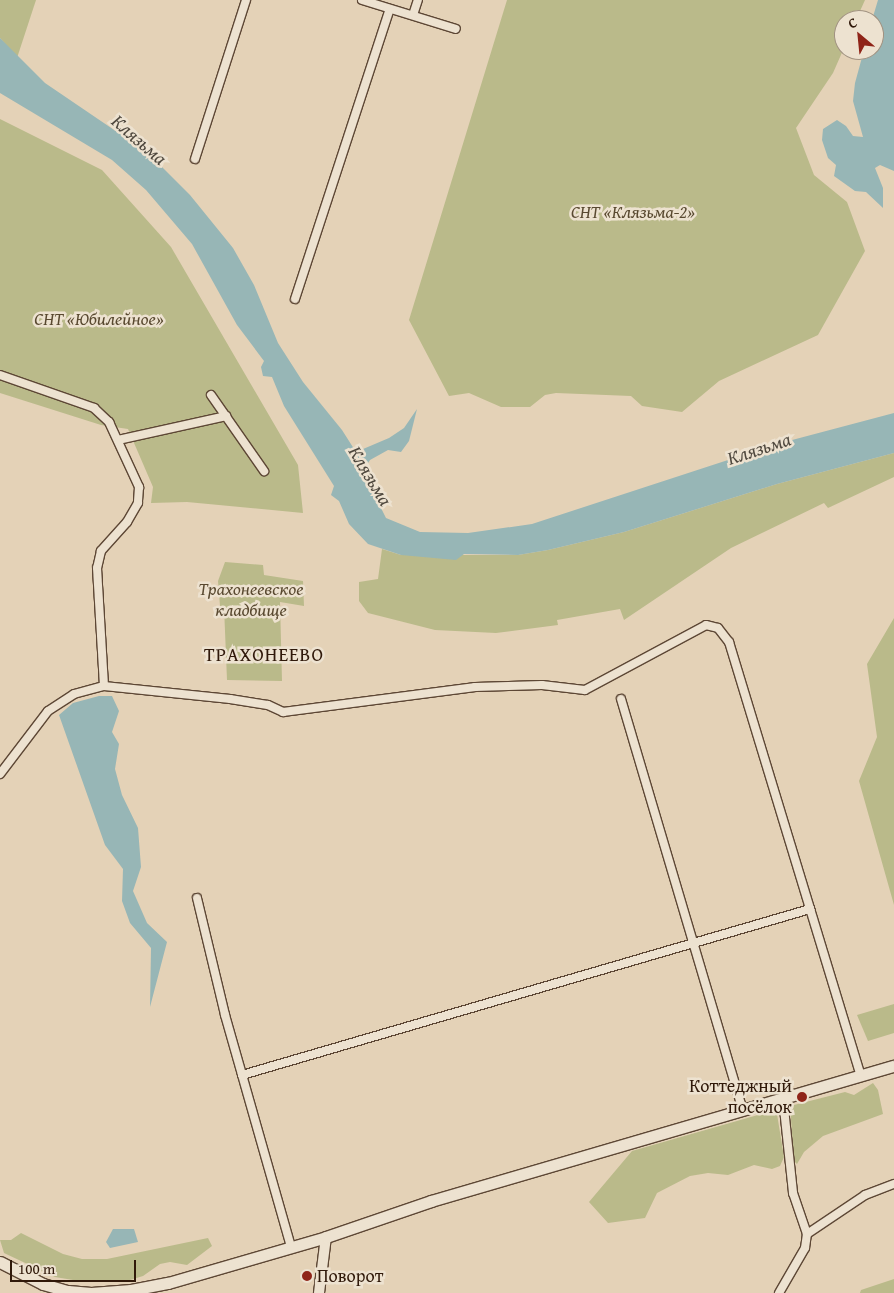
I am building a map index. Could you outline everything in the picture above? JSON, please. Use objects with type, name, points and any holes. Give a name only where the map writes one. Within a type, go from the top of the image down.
[{"type":"main road","points":[[0,1262],[43,1284],[91,1293],[168,1283],[326,1237],[431,1201],[894,1066]]},
{"type":"street","points":[[195,159],[246,0]]},
{"type":"street","points":[[362,0],[456,29]]},
{"type":"street","points":[[413,15],[418,0]]},
{"type":"street","points":[[295,299],[390,9]]},
{"type":"street","points":[[0,375],[94,408],[109,422],[139,487],[138,503],[127,522],[101,551],[97,568],[104,686]]},
{"type":"street","points":[[211,395],[264,471]]},
{"type":"street","points":[[118,440],[226,416]]},
{"type":"street","points":[[0,774],[48,711],[74,694],[104,686],[230,699],[268,705],[283,712],[475,687],[542,685],[585,690],[706,625],[718,628],[729,642],[861,1076]]},
{"type":"street","points":[[621,699],[743,1111]]},
{"type":"street","points":[[197,898],[242,1075],[291,1247]]},
{"type":"street","points":[[242,1075],[810,909]]},
{"type":"street","points":[[779,1293],[805,1248],[807,1234],[793,1193],[783,1099]]},
{"type":"street","points":[[807,1234],[865,1195],[894,1184]]},
{"type":"street","points":[[319,1293],[326,1237]]},
{"type":"green space","points":[[0,0],[36,0],[17,58],[0,38]]},
{"type":"green space","name":"СНТ «Клязьма-2»","points":[[507,0],[865,0],[860,10],[834,10],[834,60],[839,60],[833,73],[796,128],[814,175],[847,202],[865,251],[818,335],[719,381],[682,412],[642,406],[631,396],[556,393],[545,395],[530,407],[501,407],[469,393],[449,396],[409,320]]},
{"type":"green space","name":"СНТ «Юбилейное»","points":[[0,119],[102,170],[171,247],[298,465],[303,513],[187,502],[151,503],[153,487],[128,429],[101,425],[0,393]]},
{"type":"green space","points":[[894,453],[894,477],[828,508],[824,503],[731,548],[624,620],[620,609],[557,620],[558,625],[496,633],[435,630],[368,613],[359,601],[359,582],[378,579],[382,549],[401,555],[518,555],[548,550],[624,532],[777,484]]},
{"type":"green space","name":"Трахонеевское кладбище","points":[[225,562],[263,565],[264,575],[303,581],[304,606],[280,602],[282,681],[227,680],[224,607],[220,606],[218,581]]},
{"type":"green space","points":[[894,618],[894,905],[859,781],[877,737],[867,664]]},
{"type":"green space","points":[[894,1004],[894,1033],[868,1041],[857,1015]]},
{"type":"green space","points":[[873,1083],[878,1090],[883,1114],[823,1136],[804,1152],[797,1164],[794,1161],[790,1106],[845,1092],[854,1095]]},
{"type":"green space","points":[[768,1112],[777,1114],[784,1157],[780,1166],[772,1169],[754,1165],[728,1175],[708,1173],[690,1176],[657,1193],[645,1218],[608,1223],[589,1202],[632,1151]]},
{"type":"green space","points":[[21,1233],[63,1254],[82,1259],[107,1259],[208,1238],[212,1246],[187,1265],[170,1262],[160,1264],[143,1276],[130,1280],[73,1280],[55,1277],[4,1253],[0,1240],[11,1240]]},
{"type":"green space","points":[[894,1279],[894,1293],[860,1293],[861,1290]]},
{"type":"water","points":[[878,0],[894,0],[894,171],[880,165],[875,168],[883,188],[883,208],[866,192],[855,191],[834,176],[836,165],[828,158],[822,140],[823,129],[837,120],[846,126],[853,136],[863,137],[853,101],[855,83],[861,60],[884,60],[884,10],[875,10]]},
{"type":"water","points":[[0,38],[45,83],[148,153],[190,195],[233,248],[254,285],[278,343],[303,382],[342,430],[356,452],[389,438],[404,428],[417,409],[409,441],[401,452],[388,450],[370,460],[366,466],[366,478],[386,518],[420,532],[468,533],[532,524],[777,444],[894,413],[894,453],[777,484],[624,532],[548,550],[518,555],[464,554],[456,560],[401,555],[368,544],[349,524],[339,501],[331,495],[334,486],[284,406],[272,377],[263,376],[261,367],[264,361],[237,325],[192,244],[146,190],[112,160],[0,93]]},
{"type":"water","points":[[99,696],[112,696],[119,711],[112,732],[119,744],[115,769],[122,795],[138,828],[141,867],[133,891],[147,923],[167,942],[150,1007],[151,948],[130,923],[122,901],[123,869],[105,845],[59,715],[73,703]]},
{"type":"water","points":[[113,1229],[134,1229],[138,1242],[110,1248],[106,1242]]},
{"type":"place","name":"Коттеджный посёлок","points":[[802,1097]]},
{"type":"place","name":"Поворот","points":[[307,1276]]},
{"type":"district","name":"ТРАХОНЕЕВО","points":[[264,655]]},
{"type":"water label","name":"Клязьма","points":[[139,140]]},
{"type":"water label","name":"Клязьма","points":[[759,449]]},
{"type":"water label","name":"Клязьма","points":[[370,476]]}]
